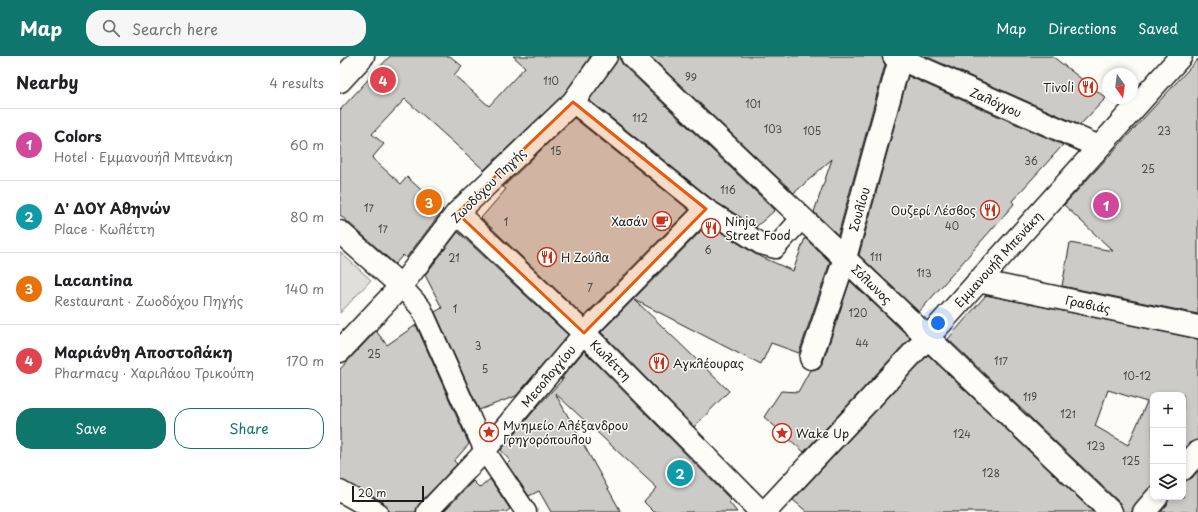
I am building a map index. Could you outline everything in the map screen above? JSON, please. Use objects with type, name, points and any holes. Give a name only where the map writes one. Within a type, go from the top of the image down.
[{"type":"street","points":[[340,81],[363,56]]},
{"type":"street","name":"Ζωοδόχου Πηγής","points":[[340,351],[401,286],[457,213],[573,102],[606,56]]},
{"type":"street","name":"Σόλωνος","points":[[632,56],[1111,512]]},
{"type":"street","name":"Εμμανουήλ Μπενάκη","points":[[765,512],[927,337],[1181,56]]},
{"type":"street","name":"Ζαλόγγου","points":[[897,58],[1099,147]]},
{"type":"street","name":"Σουλίου","points":[[811,358],[845,258],[897,58]]},
{"type":"street","points":[[573,102],[706,209],[761,244],[775,248],[802,218]]},
{"type":"street","name":"Μεσολογγίου","points":[[427,512],[485,451],[584,333],[706,209]]},
{"type":"street","name":"Κωλέττη","points":[[457,213],[584,333],[761,512]]},
{"type":"street","points":[[340,232],[401,286],[421,308],[485,451],[526,512]]},
{"type":"street","name":"Γραβιάς","points":[[978,281],[1198,327]]},
{"type":"street","points":[[1186,466],[1198,452]]},
{"type":"street","points":[[340,491],[377,512]]},
{"type":"street","points":[[1144,512],[1154,500]]},
{"type":"highlighted area","points":[[573,102],[706,209],[584,333],[457,213]]},
{"type":"shaded area","points":[[340,252],[371,280],[340,313]]},
{"type":"building","points":[[390,56],[450,56],[462,66],[454,75],[489,106],[525,67],[513,56],[591,56],[564,94],[484,170],[405,99],[372,134],[384,144],[372,158],[401,184],[407,177],[443,210],[406,258],[403,255],[395,264],[340,215],[340,110]]},
{"type":"building","points":[[618,56],[623,65],[775,210],[756,227],[713,200],[589,100],[616,63]]},
{"type":"building","points":[[650,56],[882,56],[885,65],[838,235],[814,212],[832,159],[794,193]]},
{"type":"building","points":[[925,56],[1052,56],[1102,95],[1102,102],[1080,125]]},
{"type":"building","points":[[1198,59],[1198,314],[1062,286],[1070,243],[1113,251],[1064,205]]},
{"type":"building","points":[[908,76],[1063,145],[1012,201],[1014,204],[919,312],[859,255]]},
{"type":"building","points":[[574,118],[689,210],[584,316],[481,218],[506,189],[503,187]]},
{"type":"building","points":[[708,224],[755,254],[793,271],[805,238],[830,262],[799,353],[771,343],[761,365],[635,300],[729,391],[694,427],[601,332]]},
{"type":"building","points":[[458,232],[568,335],[516,396],[479,410],[435,312],[442,308],[425,275]]},
{"type":"building","points":[[850,281],[910,338],[804,452],[764,417],[781,391],[798,392],[810,370],[819,368],[823,362]]},
{"type":"building","points":[[986,295],[1198,339],[1198,440],[1189,443],[1186,446],[1186,392],[1150,392],[1150,488],[1135,504],[1132,512],[1123,512],[1120,503],[948,339]],"holes":[[[1108,390],[1147,402],[1128,445],[1095,426]]]},
{"type":"building","points":[[416,325],[469,444],[454,461],[457,464],[419,504],[416,512],[388,512],[387,507],[383,502],[340,480],[340,369],[376,331],[387,345]]},
{"type":"building","points":[[584,351],[731,500],[729,502],[737,512],[654,512],[644,502],[657,488],[555,393],[621,512],[551,512],[539,491],[529,496],[507,464],[510,461],[501,450],[564,378],[560,380]]},
{"type":"building","points":[[928,355],[1093,512],[807,512],[793,500]]},
{"type":"building","points":[[1198,471],[1198,512],[1161,512],[1167,505],[1168,500],[1186,500],[1186,480],[1192,478]]},
{"type":"building","points":[[490,479],[510,509],[506,512],[443,512],[473,481],[480,488]]},
{"type":"place","name":"Μαριάνθη Αποστολάκη","points":[[383,80]]},
{"type":"place","name":"Tivoli","points":[[1088,87]]},
{"type":"place","name":"Lacantina","points":[[429,202]]},
{"type":"place","name":"Colors","points":[[1106,205]]},
{"type":"place","name":"Ουζερί Λέσβος","points":[[990,210]]},
{"type":"place","name":"Χασάν","points":[[662,221]]},
{"type":"place","name":"Ninja Street Food","points":[[711,228]]},
{"type":"place","name":"Η Ζούλα","points":[[547,257]]},
{"type":"place","name":"Αγκλέουρας","points":[[659,363]]},
{"type":"place","name":"Μνημείο Αλέξανδρου Γρηγορόπουλου","points":[[489,432]]},
{"type":"place","name":"Wake Up","points":[[782,433]]},
{"type":"place","name":"Δ' ΔΟΥ Αθηνών","points":[[680,473]]}]
